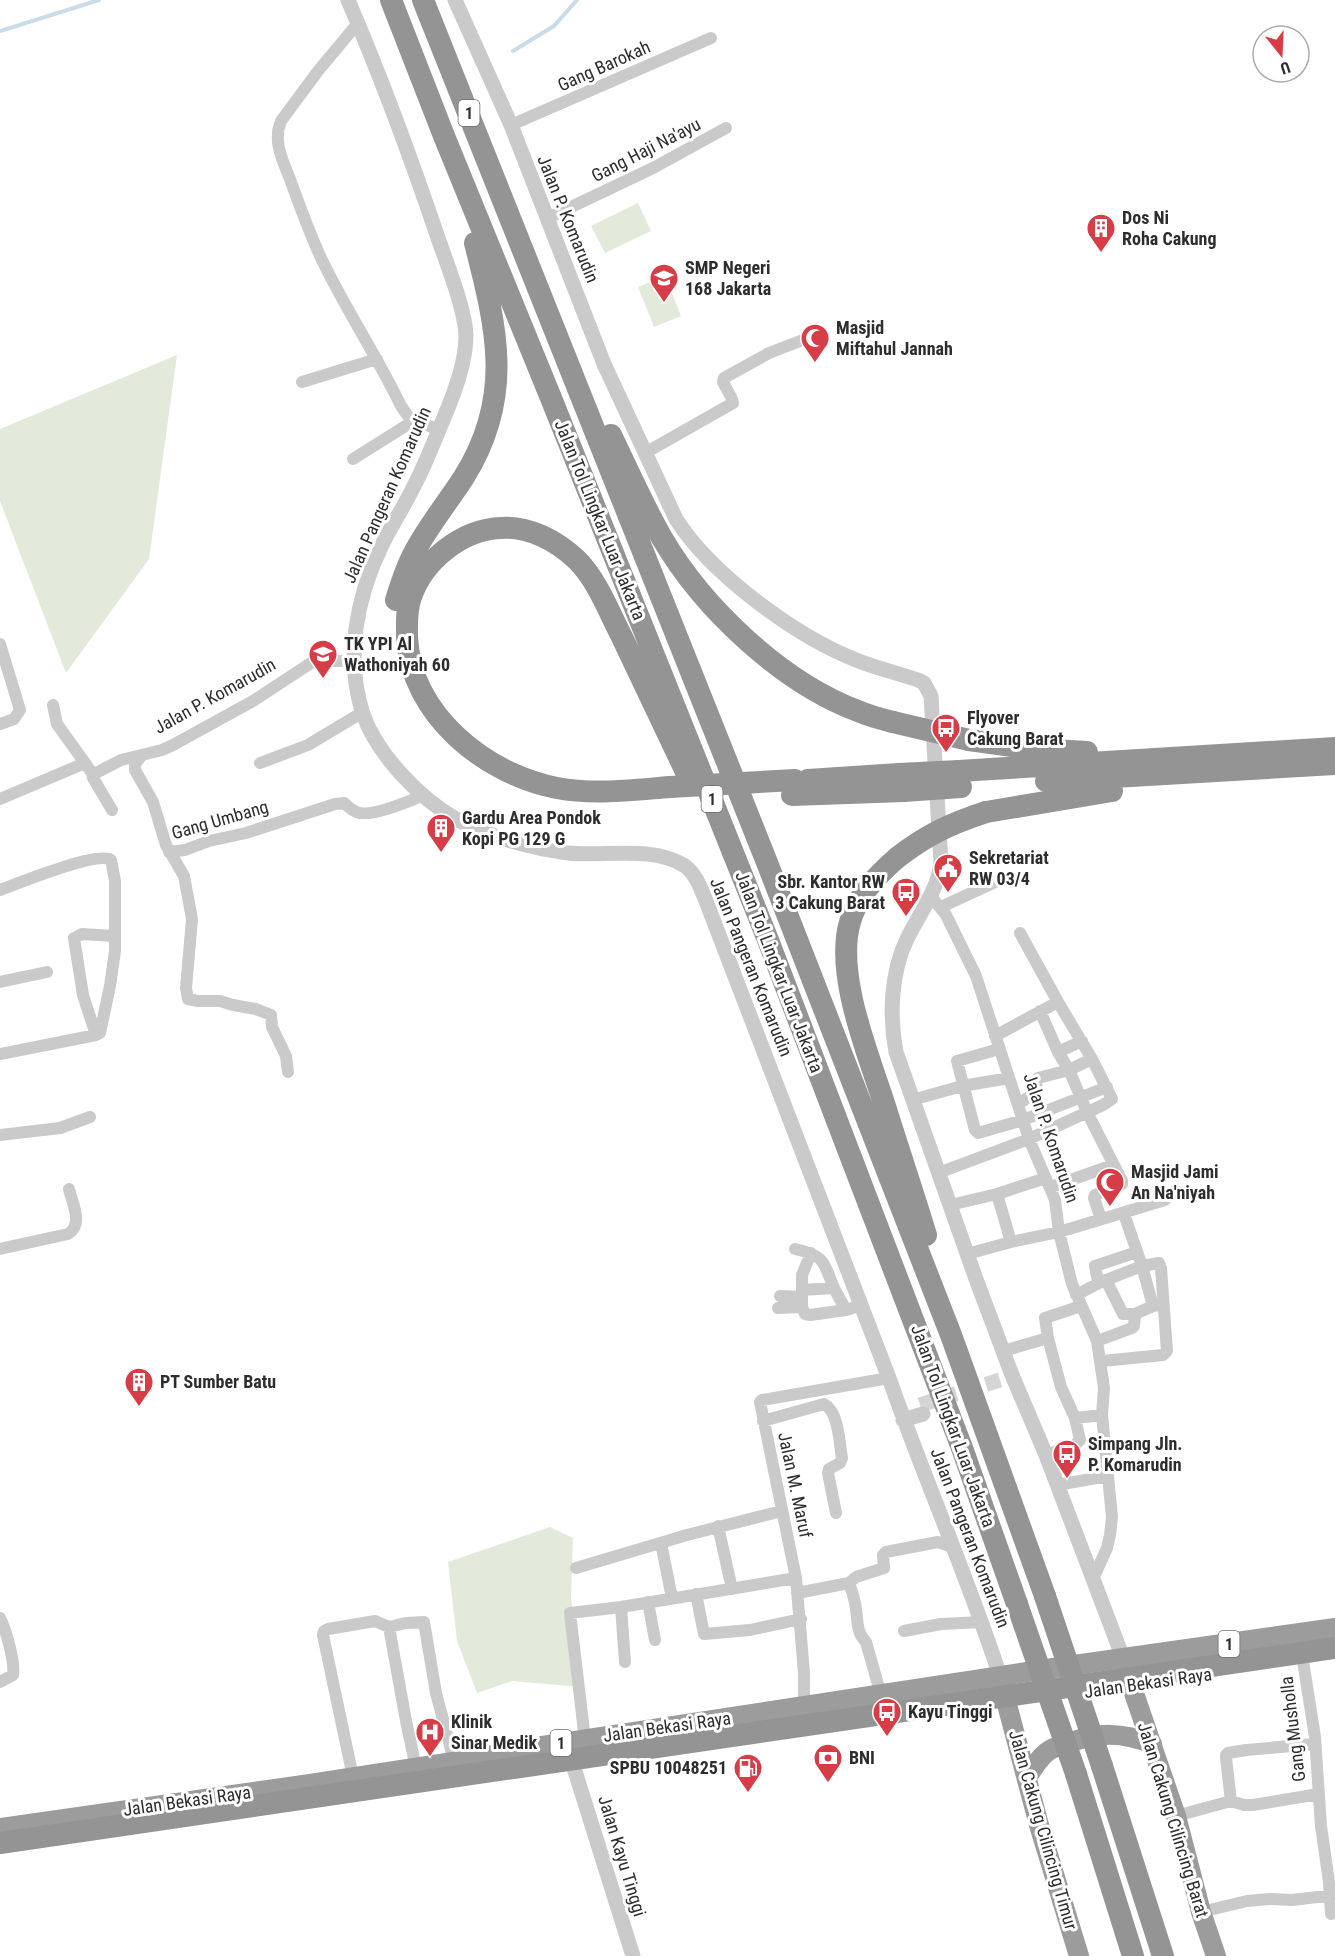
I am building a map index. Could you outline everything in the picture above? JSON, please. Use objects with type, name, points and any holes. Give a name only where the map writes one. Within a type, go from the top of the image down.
[{"type":"highway","name":"Jalan Tol Lingkar Luar Jakarta","points":[[391,0],[768,940],[962,1448],[1076,1774],[1133,1956]]},
{"type":"highway","name":"Jalan Tol Lingkar Luar Jakarta","points":[[423,0],[766,860],[951,1335],[1045,1596],[1163,1956]]},
{"type":"highway","points":[[444,136],[472,229],[490,306],[496,342],[496,393],[491,417],[475,458],[417,546],[401,583],[392,624],[396,658],[402,680],[412,702],[443,742],[473,767],[506,786],[550,800],[606,805],[670,795],[794,788],[960,779],[1241,770],[1335,764]]},
{"type":"highway","points":[[535,277],[650,515],[676,559],[728,623],[782,669],[832,700],[858,711],[969,740],[1035,749],[1167,758]]},
{"type":"highway","points":[[670,795],[578,791],[545,785],[515,776],[496,766],[456,736],[431,707],[420,688],[408,647],[407,614],[410,599],[428,568],[443,551],[460,540],[480,532],[510,528],[542,536],[561,547],[579,562],[608,609],[768,940]]},
{"type":"highway","points":[[960,779],[1167,758],[1335,748]]},
{"type":"highway","points":[[951,1335],[938,1275],[863,1038],[849,981],[846,944],[849,923],[858,902],[883,870],[919,841],[939,829],[986,812],[1241,770]]},
{"type":"highway","name":"Jalan Bekasi Raya","points":[[0,1828],[416,1768],[516,1750],[1000,1676],[1335,1628]]},
{"type":"highway","points":[[0,1843],[1335,1648]]},
{"type":"highway","name":"Jalan Bekasi Raya","points":[[0,1852],[970,1710],[1131,1684],[1335,1657]]},
{"type":"highway","name":"Jalan Cakung Cilincing Barat","points":[[1123,1658],[1176,1816],[1201,1912],[1216,1956]]},
{"type":"highway","name":"Jalan Cakung Cilincing Timur","points":[[1000,1676],[1058,1889],[1079,1956]]},
{"type":"highway","points":[[966,1682],[970,1710]]},
{"type":"highway","points":[[1027,1778],[1038,1761],[1050,1750],[1083,1738],[1111,1734],[1136,1738],[1152,1744]]},
{"type":"highway","points":[[479,1758],[483,1782]]},
{"type":"highway","points":[[295,1786],[298,1809]]},
{"type":"street","name":"Jalan Pangeran Komarudin","points":[[348,0],[428,206],[466,334],[464,354],[456,384],[423,469],[381,547],[365,586],[357,616],[353,664],[363,712],[383,753],[424,795],[457,820],[513,842],[568,853],[629,853],[653,856],[672,860],[690,871],[706,901],[862,1305],[902,1415],[955,1548],[1000,1676]]},
{"type":"street","name":"Jalan P. Komarudin","points":[[455,0],[511,125],[604,364],[676,519],[687,536],[731,579],[772,612],[804,633],[855,659],[918,680],[924,683],[931,696],[941,863],[940,873],[930,895],[941,907],[976,976],[1029,1139],[1055,1200],[1068,1272],[1098,1341],[1102,1361],[1104,1388],[1102,1415],[1112,1517],[1107,1548],[1093,1579]]},
{"type":"street","points":[[357,21],[281,121],[277,129],[277,141],[307,227],[328,272],[401,406],[408,416],[438,430]]},
{"type":"street","name":"Gang Barokah","points":[[511,125],[711,38]]},
{"type":"street","name":"Gang Haji Na'ayu","points":[[548,218],[653,168],[726,128]]},
{"type":"street","points":[[645,453],[733,403],[723,382],[724,378],[769,353],[808,338]]},
{"type":"street","points":[[302,382],[376,359]]},
{"type":"street","points":[[353,459],[415,420]]},
{"type":"street","points":[[0,644],[20,710],[18,715],[8,723],[0,724]]},
{"type":"street","name":"Jalan P. Komarudin","points":[[0,799],[89,768],[96,773],[122,760],[162,750],[214,723],[314,661],[343,661],[353,664]]},
{"type":"street","points":[[53,705],[57,724],[89,768],[112,810]]},
{"type":"street","points":[[260,763],[309,745],[363,712]]},
{"type":"street","points":[[142,755],[135,764],[135,770],[153,802],[169,852]]},
{"type":"street","name":"Gang Umbang","points":[[169,852],[246,833],[335,804],[344,803],[362,814],[390,809],[424,795]]},
{"type":"street","name":"Gang Umbang","points":[[169,852],[184,876],[192,919],[186,988],[188,999],[220,1001],[256,1009],[271,1015],[272,1027],[286,1056],[288,1072]]},
{"type":"street","points":[[0,890],[72,864],[109,858],[115,881],[115,951],[100,1033],[0,1054]]},
{"type":"street","points":[[941,907],[1006,877]]},
{"type":"street","points":[[930,895],[904,946],[898,963],[893,998],[894,1044],[1003,1351],[1007,1382],[1046,1455],[1123,1658]]},
{"type":"street","points":[[938,1173],[1029,1139],[1110,1102],[1112,1099],[1092,1059],[1020,933]]},
{"type":"street","points":[[96,1035],[83,996],[74,938],[82,934],[114,936]]},
{"type":"street","points":[[0,982],[47,972]]},
{"type":"street","points":[[995,1036],[1058,1002]]},
{"type":"street","points":[[1040,1011],[1122,1184],[1095,1195],[1101,1219]]},
{"type":"street","points":[[1058,1052],[1082,1041]]},
{"type":"street","points":[[999,1049],[957,1061],[962,1086],[975,1130],[978,1133],[1023,1120],[1107,1087]]},
{"type":"street","points":[[1018,1104],[1037,1091],[1037,1079],[1069,1070],[1092,1059]]},
{"type":"street","points":[[912,1100],[962,1086],[1009,1078]]},
{"type":"street","points":[[0,1135],[60,1128],[90,1117]]},
{"type":"street","points":[[950,1205],[1048,1183],[1113,1165]]},
{"type":"street","points":[[0,1249],[69,1234],[74,1230],[77,1221],[69,1189]]},
{"type":"street","points":[[997,1194],[1011,1242]]},
{"type":"street","points":[[968,1254],[1059,1232],[1165,1200]]},
{"type":"street","points":[[1102,1361],[1167,1352],[1158,1306],[1124,1214]]},
{"type":"street","points":[[795,1249],[811,1253],[821,1259],[846,1310]]},
{"type":"street","points":[[1137,1252],[1095,1266],[1123,1314],[1135,1314],[1158,1306]]},
{"type":"street","points":[[811,1253],[802,1275],[805,1314],[846,1310],[862,1305]]},
{"type":"street","points":[[1046,1455],[1078,1443],[1080,1440],[1075,1418],[1061,1387],[1045,1318],[1079,1300],[1102,1281],[1142,1266],[1159,1263],[1161,1268],[1158,1306]]},
{"type":"street","points":[[779,1302],[834,1288]]},
{"type":"street","points":[[1098,1341],[1132,1328],[1135,1314]]},
{"type":"street","points":[[1003,1351],[1048,1338]]},
{"type":"street","name":"Jalan M. Maruf","points":[[804,1707],[801,1619],[796,1578],[760,1406],[762,1400],[889,1378]]},
{"type":"street","points":[[763,1421],[824,1404],[830,1407],[835,1418],[842,1458],[840,1463],[828,1473],[836,1513]]},
{"type":"street","points":[[902,1415],[922,1410]]},
{"type":"street","points":[[1075,1418],[1102,1415]]},
{"type":"street","points":[[1057,1485],[1108,1476]]},
{"type":"street","points":[[576,1568],[718,1526],[782,1511]]},
{"type":"street","points":[[718,1526],[732,1589]]},
{"type":"street","points":[[797,1593],[836,1587],[849,1583],[856,1577],[884,1568],[883,1555],[886,1552],[938,1542],[955,1548]]},
{"type":"street","points":[[661,1543],[672,1599]]},
{"type":"street","points":[[585,1740],[569,1614],[796,1578]]},
{"type":"street","points":[[849,1583],[857,1610],[856,1621],[861,1638],[866,1642],[881,1695]]},
{"type":"street","points":[[696,1594],[705,1634],[750,1630],[801,1619]]},
{"type":"street","points":[[648,1602],[655,1640]]},
{"type":"street","points":[[621,1607],[625,1662]]},
{"type":"street","points":[[0,1617],[14,1670],[13,1675],[0,1682]]},
{"type":"street","points":[[353,1777],[323,1635],[328,1629],[375,1621],[389,1627],[422,1621],[425,1623],[436,1693],[454,1761]]},
{"type":"street","points":[[904,1632],[941,1624],[982,1622]]},
{"type":"street","points":[[389,1627],[416,1768]]},
{"type":"street","name":"Gang Musholla","points":[[1304,1661],[1315,1737],[1321,1826],[1333,1913]]},
{"type":"street","points":[[1231,1801],[1226,1758],[1228,1753],[1314,1744]]},
{"type":"street","name":"Jalan Kayu Tinggi","points":[[574,1768],[633,1956]]},
{"type":"street","name":"Gang Musholla","points":[[1176,1816],[1231,1801],[1253,1805],[1319,1794]]},
{"type":"street","points":[[1201,1912],[1247,1901],[1292,1900],[1332,1895]]},
{"type":"shaded area","points":[[638,203],[651,231],[605,253],[591,226]]},
{"type":"shaded area","points":[[665,276],[681,316],[654,327],[638,287]]},
{"type":"shaded area","points":[[177,355],[149,559],[66,673],[0,501],[0,429]]},
{"type":"shaded area","points":[[550,1527],[573,1538],[571,1598],[582,1687],[512,1681],[477,1693],[457,1641],[448,1562]]},
{"type":"waterway","points":[[0,31],[99,0]]},
{"type":"waterway","points":[[513,51],[554,26],[577,0]]},
{"type":"tunnel","points":[[920,1405],[1000,1380]]},
{"type":"place","name":"Dos Ni Roha Cakung","points":[[1101,254]]},
{"type":"place","name":"SMP Negeri 168 Jakarta","points":[[664,304]]},
{"type":"place","name":"Masjid Miftahul Jannah","points":[[815,364]]},
{"type":"place","name":"TK YPI Al Wathoniyah 60","points":[[323,680]]},
{"type":"place","name":"Flyover Cakung Barat","points":[[946,754]]},
{"type":"place","name":"Gardu Area Pondok Kopi PG 129 G","points":[[441,854]]},
{"type":"place","name":"Sekretariat RW 03/4","points":[[948,894]]},
{"type":"place","name":"Sbr. Kantor RW 3 Cakung Barat","points":[[906,918]]},
{"type":"place","name":"Masjid Jami An Na'niyah","points":[[1110,1208]]},
{"type":"place","name":"PT Sumber Batu","points":[[139,1408]]},
{"type":"place","name":"Simpang Jln. P. Komarudin","points":[[1067,1480]]},
{"type":"place","name":"Kayu Tinggi","points":[[887,1738]]},
{"type":"place","name":"Klinik Sinar Medik","points":[[430,1758]]},
{"type":"place","name":"BNI","points":[[828,1784]]},
{"type":"place","name":"SPBU 10048251","points":[[748,1794]]}]
